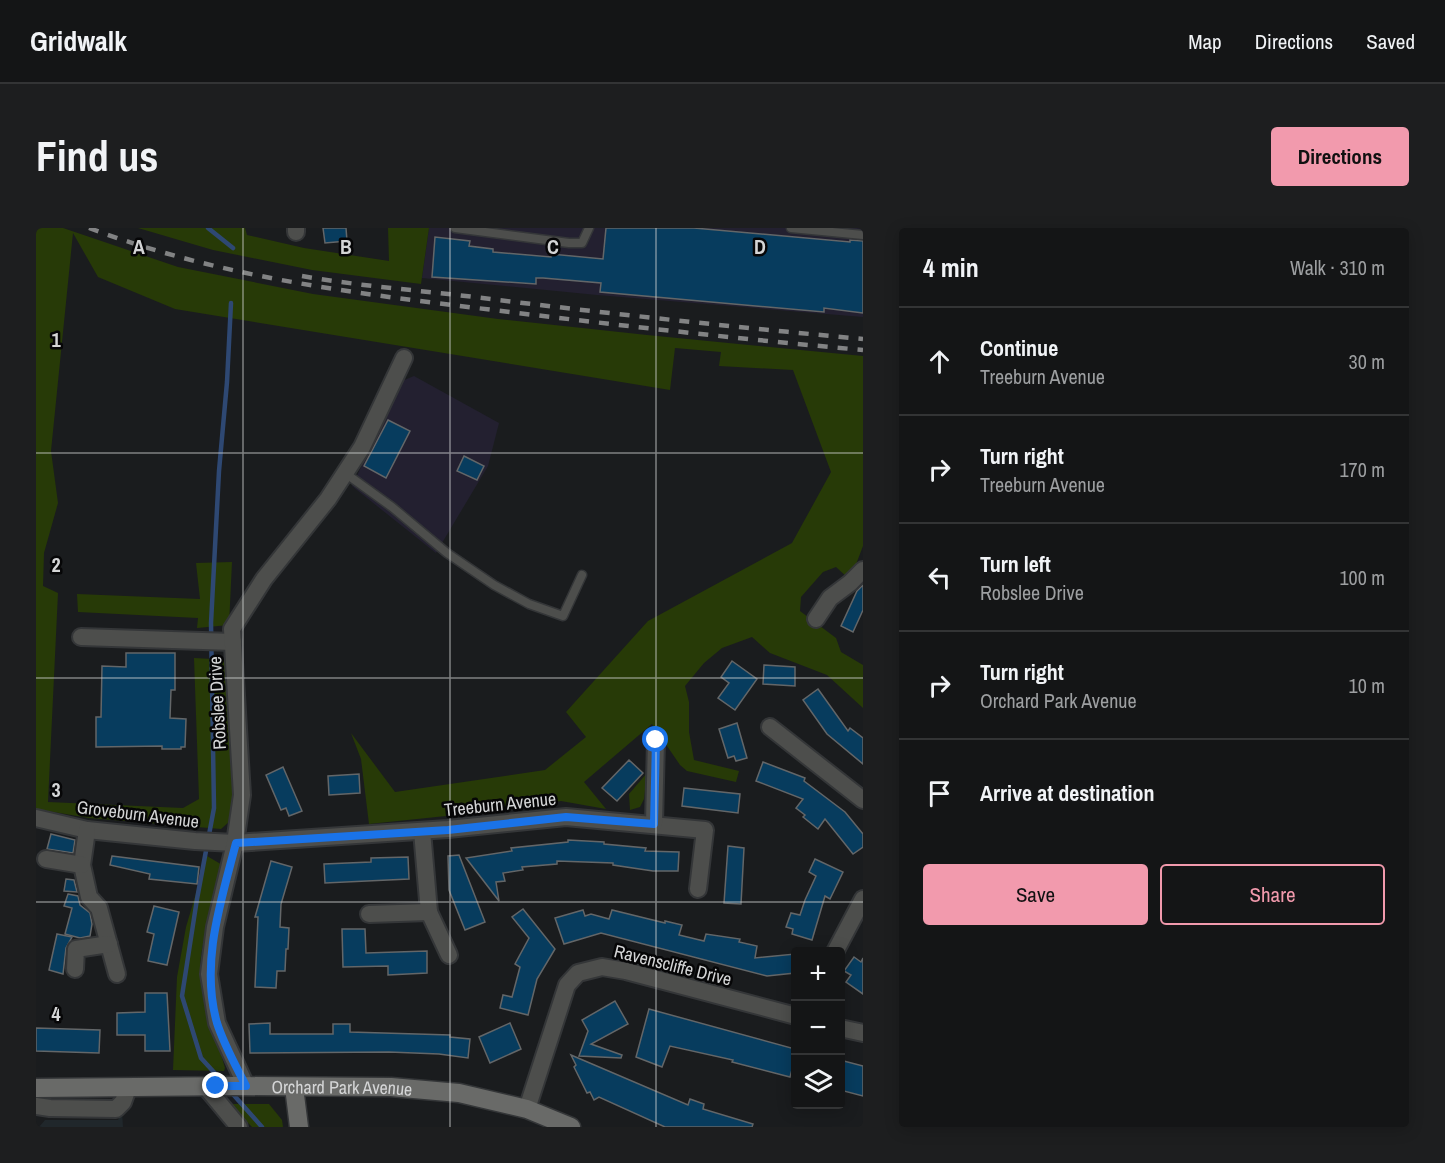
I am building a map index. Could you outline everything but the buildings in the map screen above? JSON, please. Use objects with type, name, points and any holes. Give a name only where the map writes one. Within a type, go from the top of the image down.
[{"type":"street","name":"Robslee Drive","points":[[241,1086],[217,1023],[209,974],[215,927],[236,843],[242,795],[232,629],[264,579],[328,499],[362,447],[404,358]]},
{"type":"street","points":[[816,619],[830,598],[861,578]]},
{"type":"street","points":[[81,637],[233,642]]},
{"type":"street","points":[[770,727],[863,800]]},
{"type":"street","points":[[654,824],[656,740]]},
{"type":"street","name":"Treeburn Avenue","points":[[236,843],[422,831],[566,817],[654,824],[705,830],[698,889]]},
{"type":"street","name":"Groveburn Avenue","points":[[36,818],[87,830],[236,843]]},
{"type":"street","points":[[87,830],[82,865],[89,897],[99,908],[117,974]]},
{"type":"street","name":"Treeburn Avenue","points":[[422,831],[429,912],[449,955]]},
{"type":"street","points":[[46,859],[82,865]]},
{"type":"street","points":[[837,947],[863,899]]},
{"type":"street","points":[[369,914],[429,912]]},
{"type":"street","points":[[75,969],[76,949],[109,944]]},
{"type":"street","name":"Ravenscliffe Drive","points":[[527,1109],[567,985],[578,973],[602,967],[626,971],[791,1015]]},
{"type":"street","points":[[845,1029],[863,1033]]},
{"type":"street","points":[[211,1086],[239,1127]]},
{"type":"street","name":"Orchard Park Avenue","points":[[36,1089],[211,1086],[390,1087],[459,1093],[527,1109],[571,1127]]},
{"type":"street","points":[[294,1087],[299,1127]]},
{"type":"street","points":[[36,1106],[116,1109],[123,1102],[128,1088]]},
{"type":"lane","points":[[455,228],[568,243],[582,243],[589,228]]},
{"type":"lane","points":[[791,228],[863,235]]},
{"type":"lane","points":[[345,473],[393,507],[447,553],[494,585],[529,604],[563,616],[582,576]]},
{"type":"shaded area","points":[[429,228],[863,228],[863,317],[422,278]]},
{"type":"shaded area","points":[[414,376],[499,423],[488,466],[436,553],[352,486],[402,381]]},
{"type":"shaded area","points":[[122,1112],[123,1127],[39,1127],[45,1120],[118,1120]]},
{"type":"green space","points":[[36,228],[63,228],[178,267],[313,294],[498,319],[863,356],[863,546],[848,578],[836,567],[823,572],[801,597],[800,611],[836,638],[841,652],[863,665],[863,708],[827,675],[770,653],[752,637],[722,648],[704,663],[685,686],[689,702],[689,732],[694,760],[739,771],[736,782],[687,771],[680,765],[652,724],[584,782],[606,809],[561,801],[494,811],[369,824],[361,759],[351,733],[395,792],[545,770],[586,737],[566,712],[648,621],[792,543],[831,472],[793,370],[719,366],[721,352],[675,348],[670,390],[175,309],[98,277],[73,233],[51,451],[58,503],[44,553],[43,586],[58,593],[48,802],[183,808],[199,799],[194,658],[230,660],[233,801],[230,821],[221,829],[89,818],[36,809]]},
{"type":"green space","points":[[138,228],[245,228],[247,235],[304,248],[389,261],[388,228],[429,228],[421,284],[312,270],[213,250]]},
{"type":"green space","points":[[232,562],[229,625],[197,628],[198,618],[78,612],[77,594],[200,599],[196,563]]},
{"type":"green space","points":[[647,773],[644,799],[640,807],[630,810],[629,794]]},
{"type":"green space","points":[[207,856],[224,866],[225,874],[202,948],[201,985],[206,1009],[225,1068],[224,1071],[173,1070],[177,977],[186,927]]},
{"type":"green space","points":[[230,1104],[269,1104],[282,1120],[283,1127],[252,1127]]},
{"type":"waterway","points":[[208,228],[233,248]]},
{"type":"waterway","points":[[222,1081],[201,1058],[182,996],[214,808],[211,623],[231,303]]},
{"type":"waterway","points":[[231,1092],[262,1127]]},
{"type":"railway","points":[[89,228],[189,260],[339,290],[631,326],[863,350]]},
{"type":"railway","points":[[302,276],[619,314],[863,339]]},
{"type":"route","points":[[216,1086],[246,1086],[217,1023],[209,974],[215,927],[236,843],[448,830],[566,817],[654,824],[656,740]]}]
